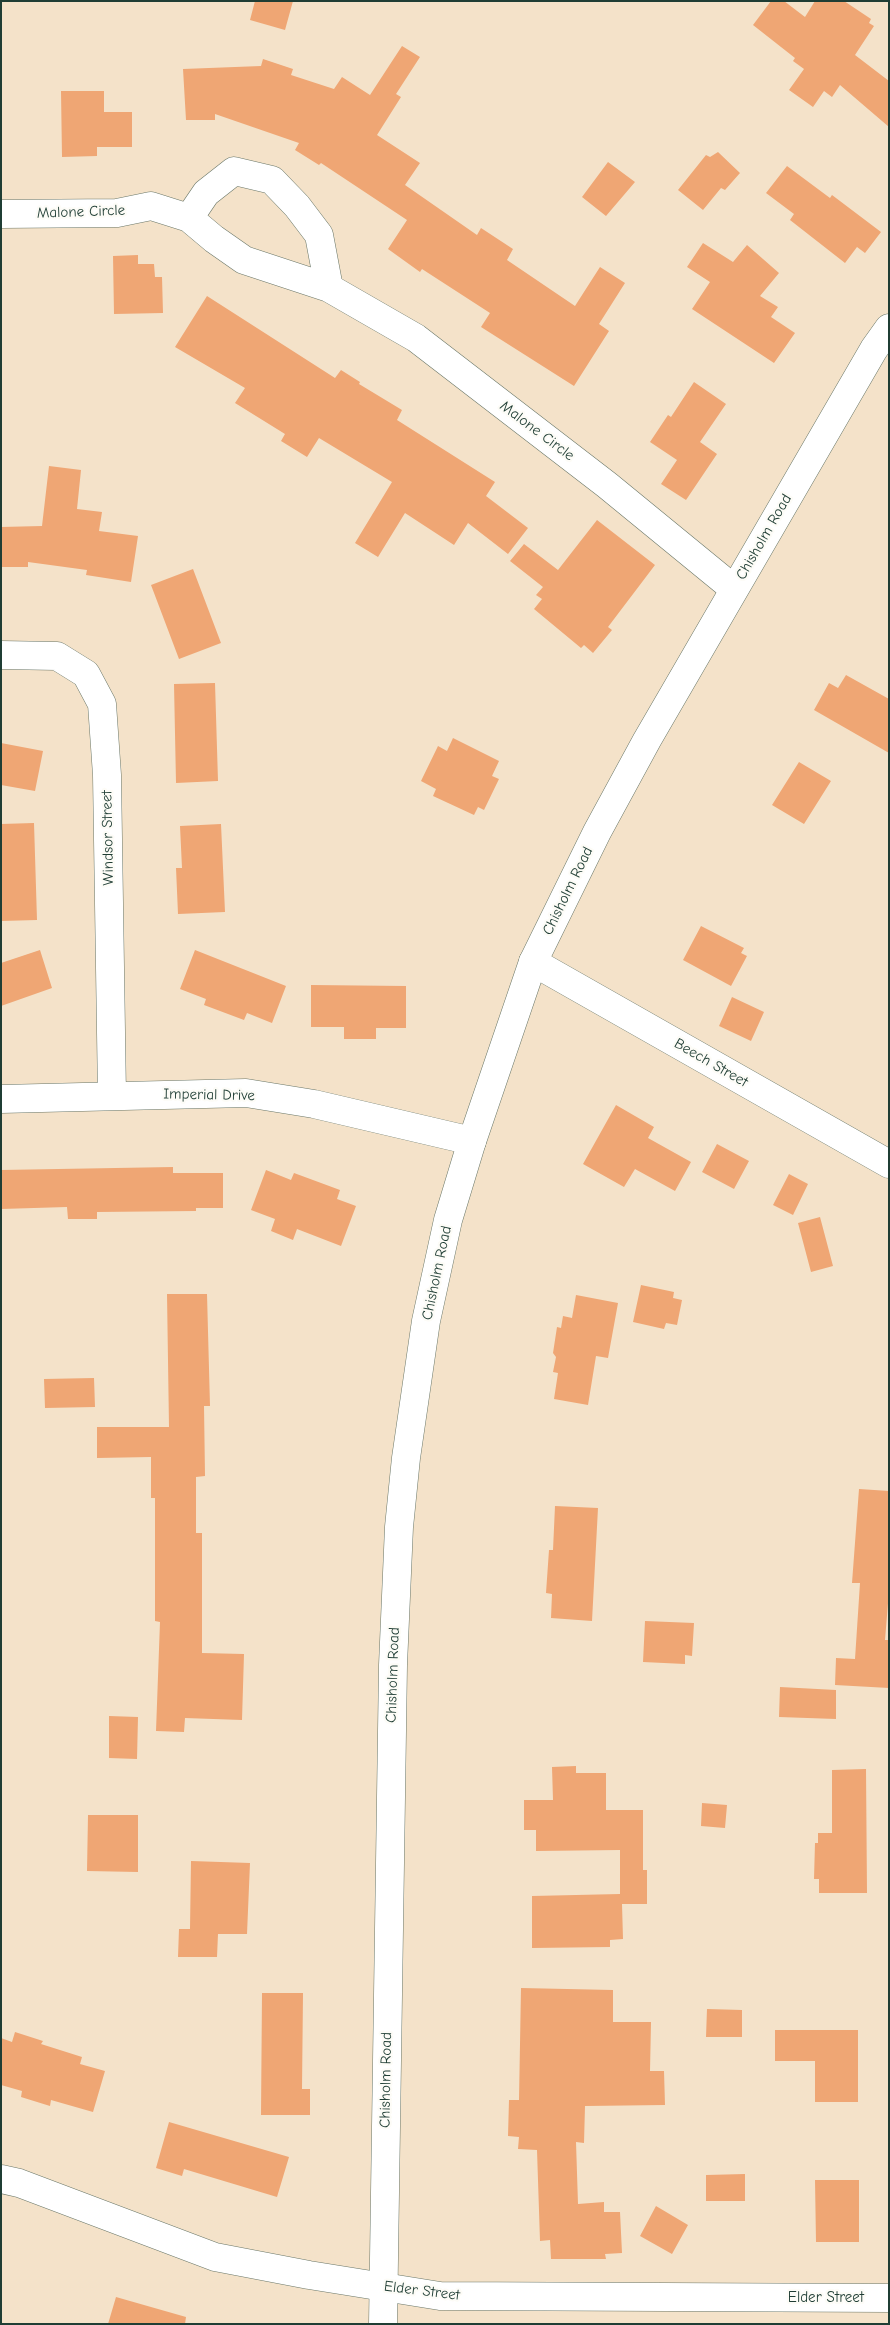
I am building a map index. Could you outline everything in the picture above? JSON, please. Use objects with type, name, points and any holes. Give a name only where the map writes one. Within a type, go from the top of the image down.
[{"type":"street","points":[[189,218],[206,193],[234,171],[272,180],[297,206],[319,235],[329,288]]},
{"type":"street","name":"Malone Circle","points":[[1,214],[117,213],[151,206],[189,218],[214,239],[244,260],[329,288],[416,338],[608,485],[734,589]]},
{"type":"street","name":"Chisholm Road","points":[[383,2324],[392,1665],[399,1527],[406,1458],[426,1321],[448,1220],[472,1141],[533,962],[606,815],[647,740],[874,349],[889,328]]},
{"type":"street","name":"Windsor Street","points":[[1,655],[57,656],[86,674],[102,704],[107,775],[112,1096]]},
{"type":"street","name":"Beech Street","points":[[533,962],[889,1164]]},
{"type":"street","name":"Imperial Drive","points":[[1,1099],[246,1093],[314,1104],[472,1141]]},
{"type":"street","name":"Elder Street","points":[[1,2179],[19,2183],[215,2257],[309,2276],[440,2296],[889,2298]]},
{"type":"building","points":[[255,1],[293,1],[285,30],[250,20]]},
{"type":"building","points":[[771,1],[784,1],[805,17],[815,1],[844,1],[871,19],[869,23],[874,26],[855,55],[889,81],[889,127],[840,85],[832,97],[824,91],[813,107],[789,90],[804,69],[793,61],[795,58],[753,25]]},
{"type":"building","points":[[402,46],[420,57],[396,94],[401,97],[377,135],[420,163],[405,185],[477,235],[481,228],[513,249],[507,260],[575,306],[600,267],[625,283],[599,324],[609,331],[574,386],[481,327],[490,313],[422,269],[420,272],[388,249],[407,220],[321,163],[319,165],[295,150],[299,143],[215,114],[215,120],[186,120],[183,69],[261,66],[263,59],[293,69],[291,75],[334,89],[342,77],[370,95]]},
{"type":"building","points":[[61,91],[104,91],[104,112],[132,112],[132,147],[97,147],[97,156],[62,157]]},
{"type":"building","points":[[718,152],[740,173],[725,190],[721,188],[703,210],[678,190],[706,155],[710,157]]},
{"type":"building","points":[[608,162],[635,182],[606,216],[582,197]]},
{"type":"building","points":[[787,166],[830,198],[832,195],[881,232],[865,253],[857,247],[845,263],[790,220],[794,214],[766,193]]},
{"type":"building","points":[[703,243],[733,262],[747,245],[779,273],[760,296],[778,307],[771,317],[795,333],[774,363],[692,309],[710,282],[687,267]]},
{"type":"building","points":[[138,255],[138,264],[154,264],[155,277],[162,277],[163,313],[114,314],[113,256]]},
{"type":"building","points":[[207,296],[335,378],[341,370],[360,382],[359,384],[402,410],[397,420],[495,482],[486,496],[528,528],[508,554],[468,523],[454,545],[405,513],[378,557],[355,543],[392,482],[319,438],[307,457],[281,441],[285,434],[235,403],[245,388],[175,347]]},
{"type":"building","points":[[694,382],[726,404],[700,442],[717,454],[686,500],[661,484],[677,460],[650,442],[668,415],[671,417]]},
{"type":"building","points":[[49,466],[81,470],[77,509],[102,512],[99,531],[138,536],[131,582],[86,575],[87,570],[28,562],[28,567],[1,567],[1,527],[42,526]]},
{"type":"building","points":[[597,520],[655,565],[608,627],[612,630],[593,653],[584,645],[581,648],[534,609],[542,599],[536,595],[543,587],[510,561],[524,544],[558,570]]},
{"type":"building","points":[[193,569],[221,643],[179,659],[151,585]]},
{"type":"building","points":[[846,675],[889,699],[889,753],[814,710],[829,683],[838,688]]},
{"type":"building","points":[[215,683],[218,781],[176,783],[174,684]]},
{"type":"building","points":[[453,738],[499,761],[492,776],[499,779],[484,810],[478,807],[474,815],[433,796],[436,789],[421,781],[438,746],[447,751]]},
{"type":"building","points":[[1,743],[43,751],[35,791],[1,785]]},
{"type":"building","points":[[799,762],[831,781],[804,824],[772,805]]},
{"type":"building","points":[[34,823],[37,920],[1,921],[1,824]]},
{"type":"building","points":[[221,824],[225,912],[178,914],[176,868],[182,868],[180,826]]},
{"type":"building","points":[[701,926],[744,948],[741,953],[747,956],[731,986],[683,960]]},
{"type":"building","points":[[40,950],[52,988],[1,1006],[1,963]]},
{"type":"building","points":[[195,950],[286,986],[272,1023],[247,1013],[244,1020],[204,1005],[206,999],[180,989]]},
{"type":"building","points":[[311,985],[406,986],[406,1028],[376,1028],[376,1039],[344,1039],[344,1027],[311,1027]]},
{"type":"building","points":[[732,997],[764,1012],[751,1041],[719,1026]]},
{"type":"building","points":[[616,1105],[654,1127],[648,1138],[691,1162],[675,1191],[635,1169],[624,1187],[583,1164]]},
{"type":"building","points":[[717,1144],[749,1161],[734,1189],[702,1172]]},
{"type":"building","points":[[173,1167],[173,1173],[223,1173],[223,1208],[196,1208],[196,1211],[97,1212],[97,1219],[68,1219],[67,1207],[1,1209],[1,1170]]},
{"type":"building","points":[[266,1170],[291,1180],[294,1173],[340,1190],[337,1199],[356,1206],[341,1246],[297,1229],[293,1240],[271,1231],[275,1219],[251,1210]]},
{"type":"building","points":[[789,1174],[808,1184],[793,1215],[773,1205]]},
{"type":"building","points":[[820,1217],[833,1266],[811,1272],[798,1223]]},
{"type":"building","points":[[641,1285],[674,1292],[673,1298],[682,1300],[677,1325],[666,1323],[664,1329],[633,1322]]},
{"type":"building","points":[[167,1294],[207,1294],[210,1406],[204,1406],[205,1476],[196,1477],[196,1533],[202,1533],[202,1653],[244,1654],[242,1720],[185,1718],[184,1732],[156,1731],[160,1622],[155,1621],[155,1498],[151,1498],[151,1457],[97,1458],[97,1427],[169,1427]]},
{"type":"building","points":[[576,1295],[618,1303],[608,1358],[596,1356],[588,1405],[554,1399],[558,1373],[553,1372],[556,1357],[553,1353],[557,1327],[561,1328],[563,1316],[572,1318]]},
{"type":"building","points":[[94,1378],[95,1407],[45,1408],[44,1379]]},
{"type":"building","points":[[859,1489],[889,1491],[889,1591],[885,1640],[889,1640],[889,1688],[835,1685],[836,1658],[855,1659],[860,1583],[852,1583]]},
{"type":"building","points":[[555,1506],[598,1508],[592,1621],[551,1618],[552,1594],[546,1593],[549,1550],[553,1550]]},
{"type":"building","points":[[645,1621],[694,1623],[692,1656],[685,1655],[685,1664],[643,1662]]},
{"type":"building","points":[[780,1687],[836,1690],[836,1719],[779,1717]]},
{"type":"building","points":[[109,1716],[138,1717],[137,1759],[109,1758]]},
{"type":"building","points":[[576,1766],[576,1773],[606,1773],[606,1810],[643,1810],[643,1870],[647,1870],[647,1904],[622,1904],[623,1939],[610,1940],[610,1947],[532,1948],[532,1896],[620,1894],[620,1850],[536,1851],[536,1830],[524,1830],[524,1800],[553,1800],[552,1767]]},
{"type":"building","points":[[866,1769],[867,1893],[819,1893],[819,1879],[814,1879],[815,1843],[818,1843],[818,1833],[832,1833],[832,1770]]},
{"type":"building","points":[[702,1803],[727,1805],[725,1828],[701,1826]]},
{"type":"building","points":[[88,1815],[138,1815],[138,1872],[87,1871]]},
{"type":"building","points":[[191,1861],[250,1863],[247,1934],[218,1934],[217,1957],[178,1957],[179,1929],[190,1929]]},
{"type":"building","points":[[521,1988],[613,1990],[613,2022],[651,2022],[650,2071],[664,2071],[665,2105],[585,2106],[584,2143],[576,2142],[578,2204],[604,2202],[604,2212],[620,2212],[622,2253],[605,2254],[606,2259],[551,2259],[550,2240],[540,2241],[537,2150],[518,2149],[519,2137],[508,2136],[509,2100],[519,2100]]},
{"type":"building","points":[[262,1993],[303,1993],[302,2089],[310,2089],[310,2115],[261,2115]]},
{"type":"building","points":[[707,2009],[742,2010],[742,2037],[706,2037]]},
{"type":"building","points":[[775,2030],[858,2030],[858,2102],[815,2102],[815,2061],[775,2061]]},
{"type":"building","points":[[15,2032],[43,2041],[41,2044],[82,2057],[80,2064],[105,2071],[93,2112],[51,2100],[50,2106],[21,2097],[22,2091],[1,2085],[1,2038],[12,2042]]},
{"type":"building","points":[[169,2122],[289,2157],[277,2197],[184,2169],[182,2176],[156,2168]]},
{"type":"building","points":[[745,2174],[745,2201],[706,2201],[706,2175]]},
{"type":"building","points":[[815,2180],[859,2180],[859,2242],[816,2242]]},
{"type":"building","points":[[656,2206],[688,2225],[672,2254],[640,2236]]},
{"type":"building","points":[[116,2297],[186,2317],[185,2324],[108,2324]]}]
